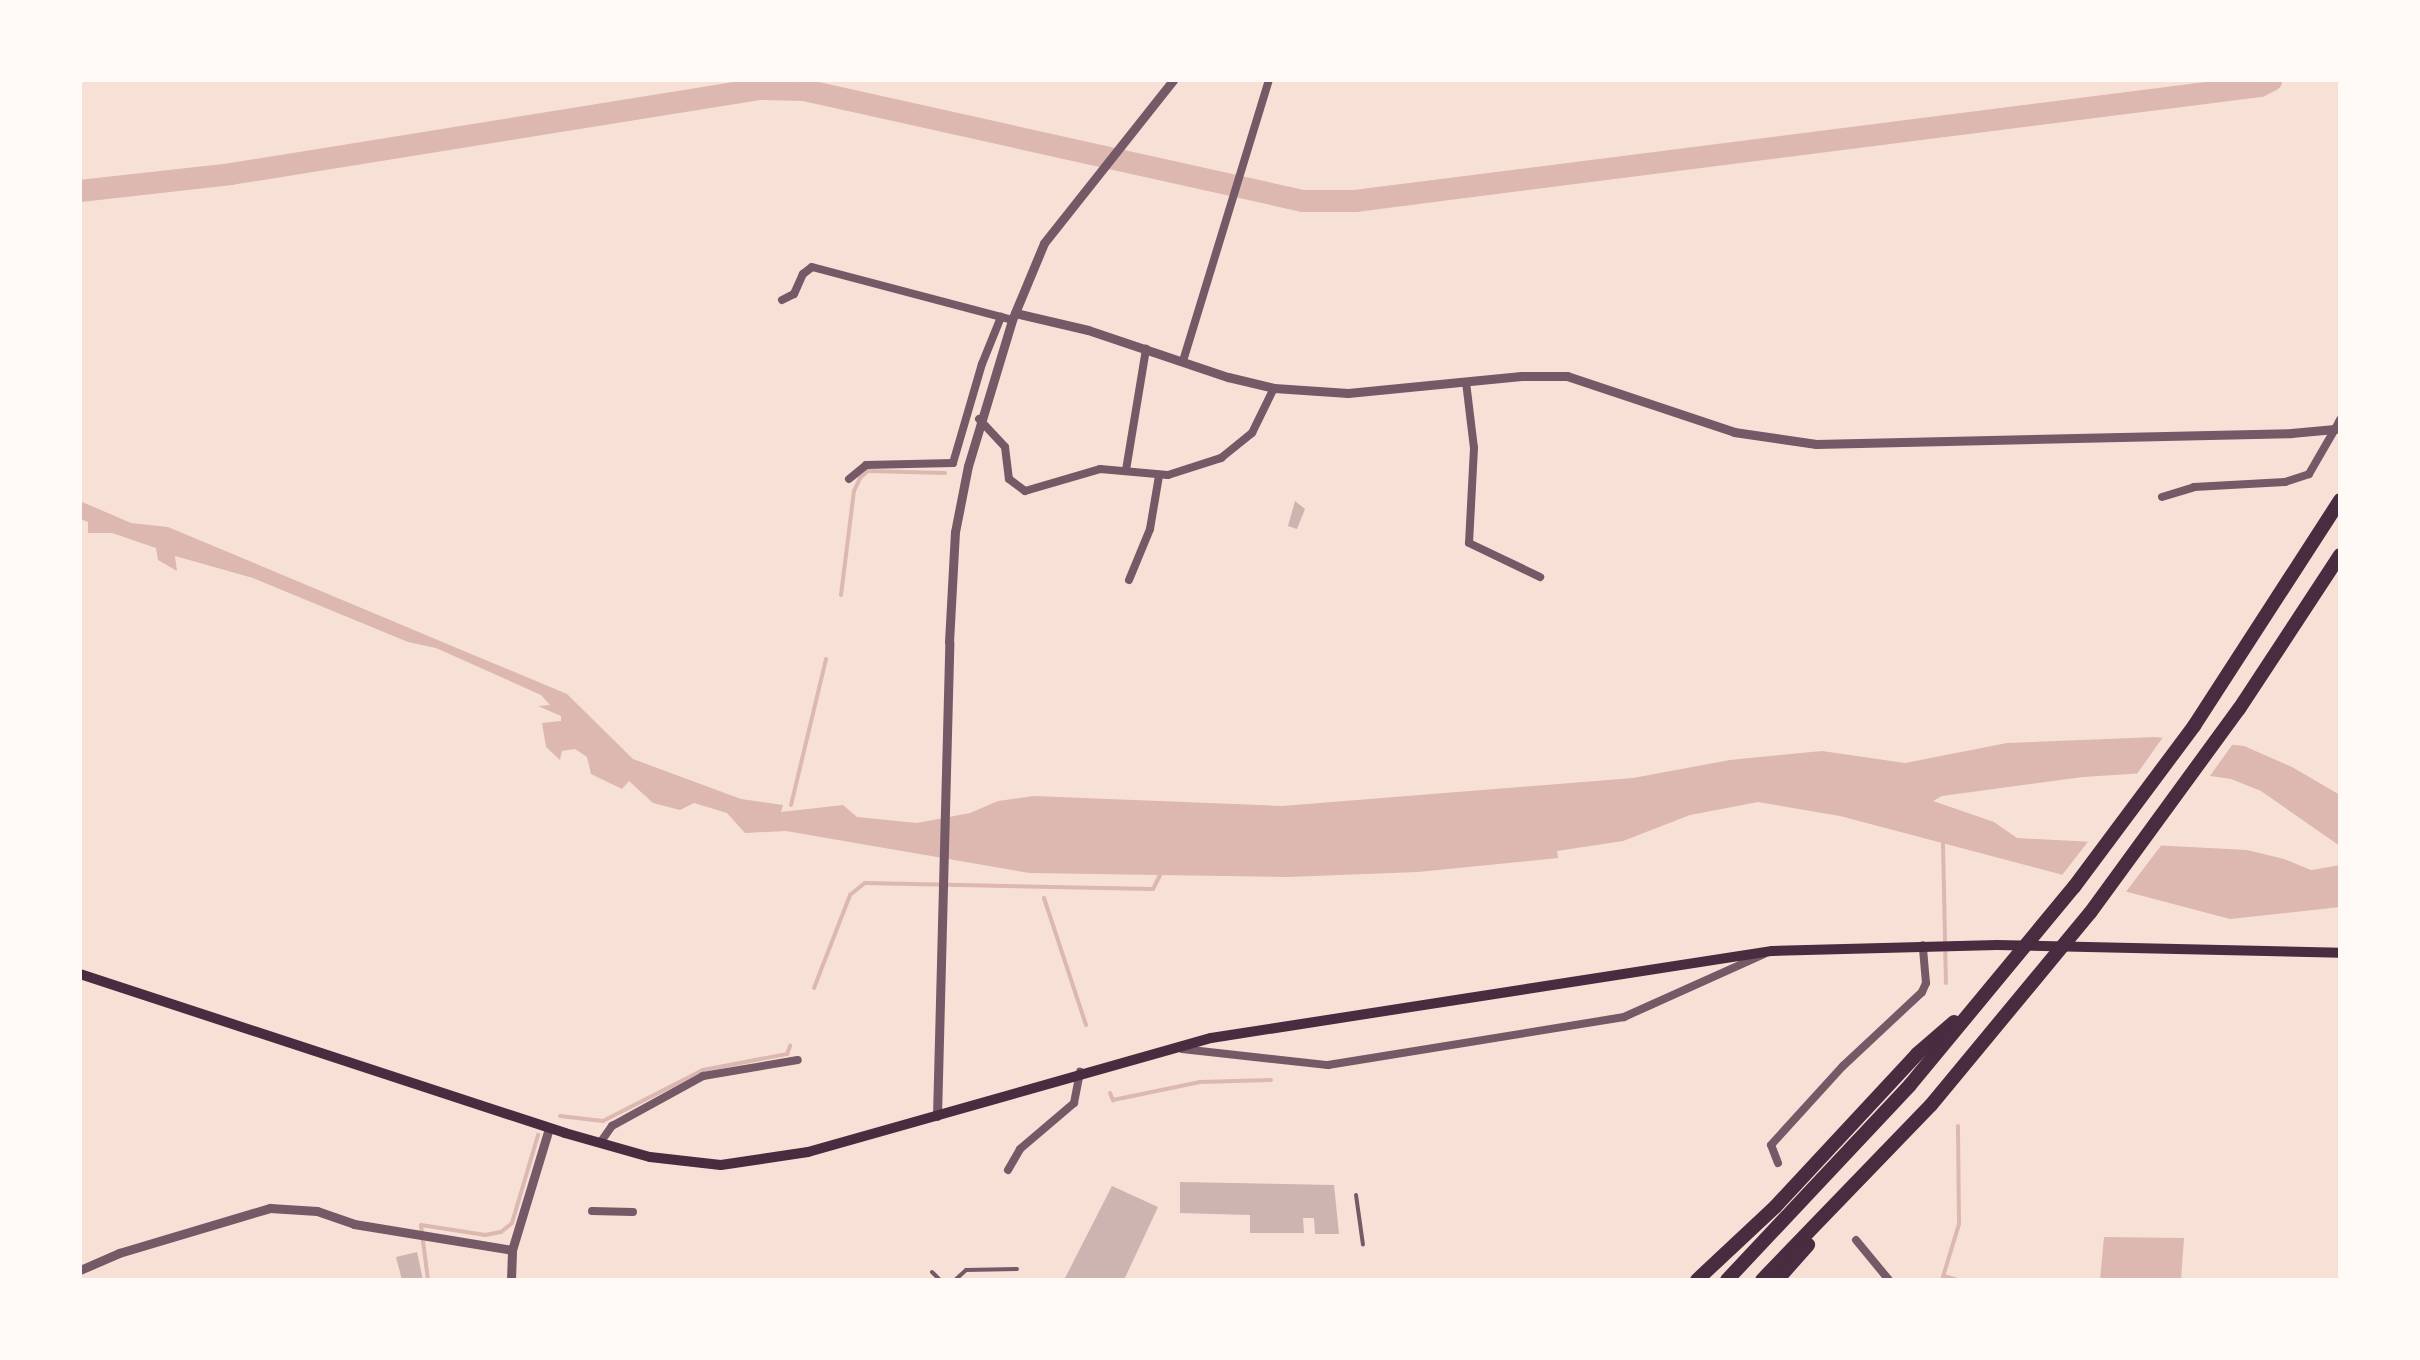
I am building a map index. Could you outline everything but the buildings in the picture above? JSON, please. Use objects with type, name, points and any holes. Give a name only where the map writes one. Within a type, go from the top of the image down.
[{"type":"highway","points":[[1727,1280],[1876,1122],[2012,964],[2183,742],[2340,500]]},
{"type":"highway","points":[[1777,1280],[2051,962],[2184,787],[2340,555]]},
{"type":"highway","points":[[1697,1280],[1789,1194],[1918,1054],[1992,988]]},
{"type":"highway","points":[[1762,1280],[1931,1105]]},
{"type":"main road","points":[[80,974],[600,1143],[676,1162],[742,1165],[808,1152],[1172,1048],[1355,1014],[1772,950],[1955,946],[2340,953]]},
{"type":"street","points":[[937,1116],[949,650],[956,532],[979,419],[1044,243],[1172,80]]},
{"type":"street","points":[[1182,361],[1269,80]]},
{"type":"street","points":[[782,300],[794,294],[803,274],[812,267],[1001,317],[1014,316],[1146,348],[1274,388],[1348,393],[1546,375],[1584,379],[1734,432],[1816,444],[2338,424]]},
{"type":"street","points":[[849,478],[866,465],[953,463],[982,364],[1001,317]]},
{"type":"street","points":[[1126,470],[1146,348]]},
{"type":"street","points":[[1466,382],[1474,448],[1469,542],[1476,550],[1540,577]]},
{"type":"street","points":[[979,419],[1005,447],[1009,479],[1019,490],[1100,469],[1159,476],[1204,465],[1238,448],[1252,433],[1274,388]]},
{"type":"street","points":[[2162,498],[2194,487],[2285,482],[2308,474],[2338,424]]},
{"type":"street","points":[[1129,580],[1150,529],[1159,476]]},
{"type":"street","points":[[1778,1163],[1772,1145],[1843,1066],[1922,992],[1929,946]]},
{"type":"street","points":[[1172,1048],[1328,1065],[1624,1017],[1772,950]]},
{"type":"street","points":[[600,1143],[612,1126],[703,1076],[798,1060]]},
{"type":"street","points":[[1008,1170],[1036,1133],[1068,1111],[1080,1088],[1080,1072]]},
{"type":"street","points":[[510,1280],[512,1250],[549,1128]]},
{"type":"street","points":[[80,1270],[120,1253],[270,1208],[317,1211],[354,1224],[512,1250]]},
{"type":"street","points":[[592,1211],[633,1212]]},
{"type":"street","points":[[1856,1240],[1889,1280]]},
{"type":"lane","points":[[1356,1196],[1363,1245]]},
{"type":"lane","points":[[955,1280],[966,1270],[1017,1270]]},
{"type":"lane","points":[[932,1272],[940,1280]]},
{"type":"shaded area","points":[[80,501],[131,523],[168,527],[567,694],[633,759],[741,799],[783,805],[781,812],[843,805],[857,817],[917,823],[970,813],[998,801],[1034,796],[1282,806],[1633,778],[1730,760],[1822,751],[1905,763],[2007,743],[2155,737],[2244,746],[2292,767],[2340,795],[2340,846],[2261,791],[2231,779],[2176,771],[2083,777],[1942,796],[1933,801],[1994,822],[2017,838],[2247,850],[2284,859],[2340,882],[2340,907],[2230,919],[1840,816],[1758,802],[1690,815],[1623,841],[1557,851],[1558,858],[1418,872],[1288,877],[1029,873],[786,831],[745,833],[727,813],[694,803],[680,810],[653,803],[629,781],[622,789],[591,774],[587,757],[575,749],[562,751],[560,760],[546,747],[542,723],[561,721],[561,716],[538,706],[550,705],[541,695],[436,648],[408,642],[253,578],[175,556],[177,571],[158,560],[156,548],[112,533],[88,533],[88,522],[80,519]]},
{"type":"shaded area","points":[[2104,1237],[2184,1238],[2181,1280],[2100,1280]]},
{"type":"pier","points":[[2166,733],[2235,741],[2207,780],[2134,778]]},
{"type":"pier","points":[[2094,834],[2166,839],[2122,897],[2059,879]]},
{"type":"waterway","points":[[80,191],[231,174],[760,89],[804,90],[1303,201],[1355,201],[2260,86],[2272,80]]},
{"type":"waterway","points":[[841,595],[854,491],[860,478],[868,471],[945,473]]},
{"type":"waterway","points":[[791,805],[826,659]]},
{"type":"waterway","points":[[1943,843],[1946,983]]},
{"type":"waterway","points":[[814,988],[850,895],[865,883],[1153,889],[1160,875]]},
{"type":"waterway","points":[[2301,883],[2340,876]]},
{"type":"waterway","points":[[1044,898],[1086,1025]]},
{"type":"waterway","points":[[560,1116],[603,1121],[703,1070],[787,1054],[790,1046]]},
{"type":"waterway","points":[[1110,1093],[1113,1100],[1200,1082],[1271,1080]]},
{"type":"waterway","points":[[1942,1280],[1959,1224],[1958,1126]]},
{"type":"waterway","points":[[428,1280],[421,1225],[485,1235],[501,1232],[512,1223],[538,1135]]},
{"type":"waterway","points":[[1944,1276],[1958,1280]]}]
